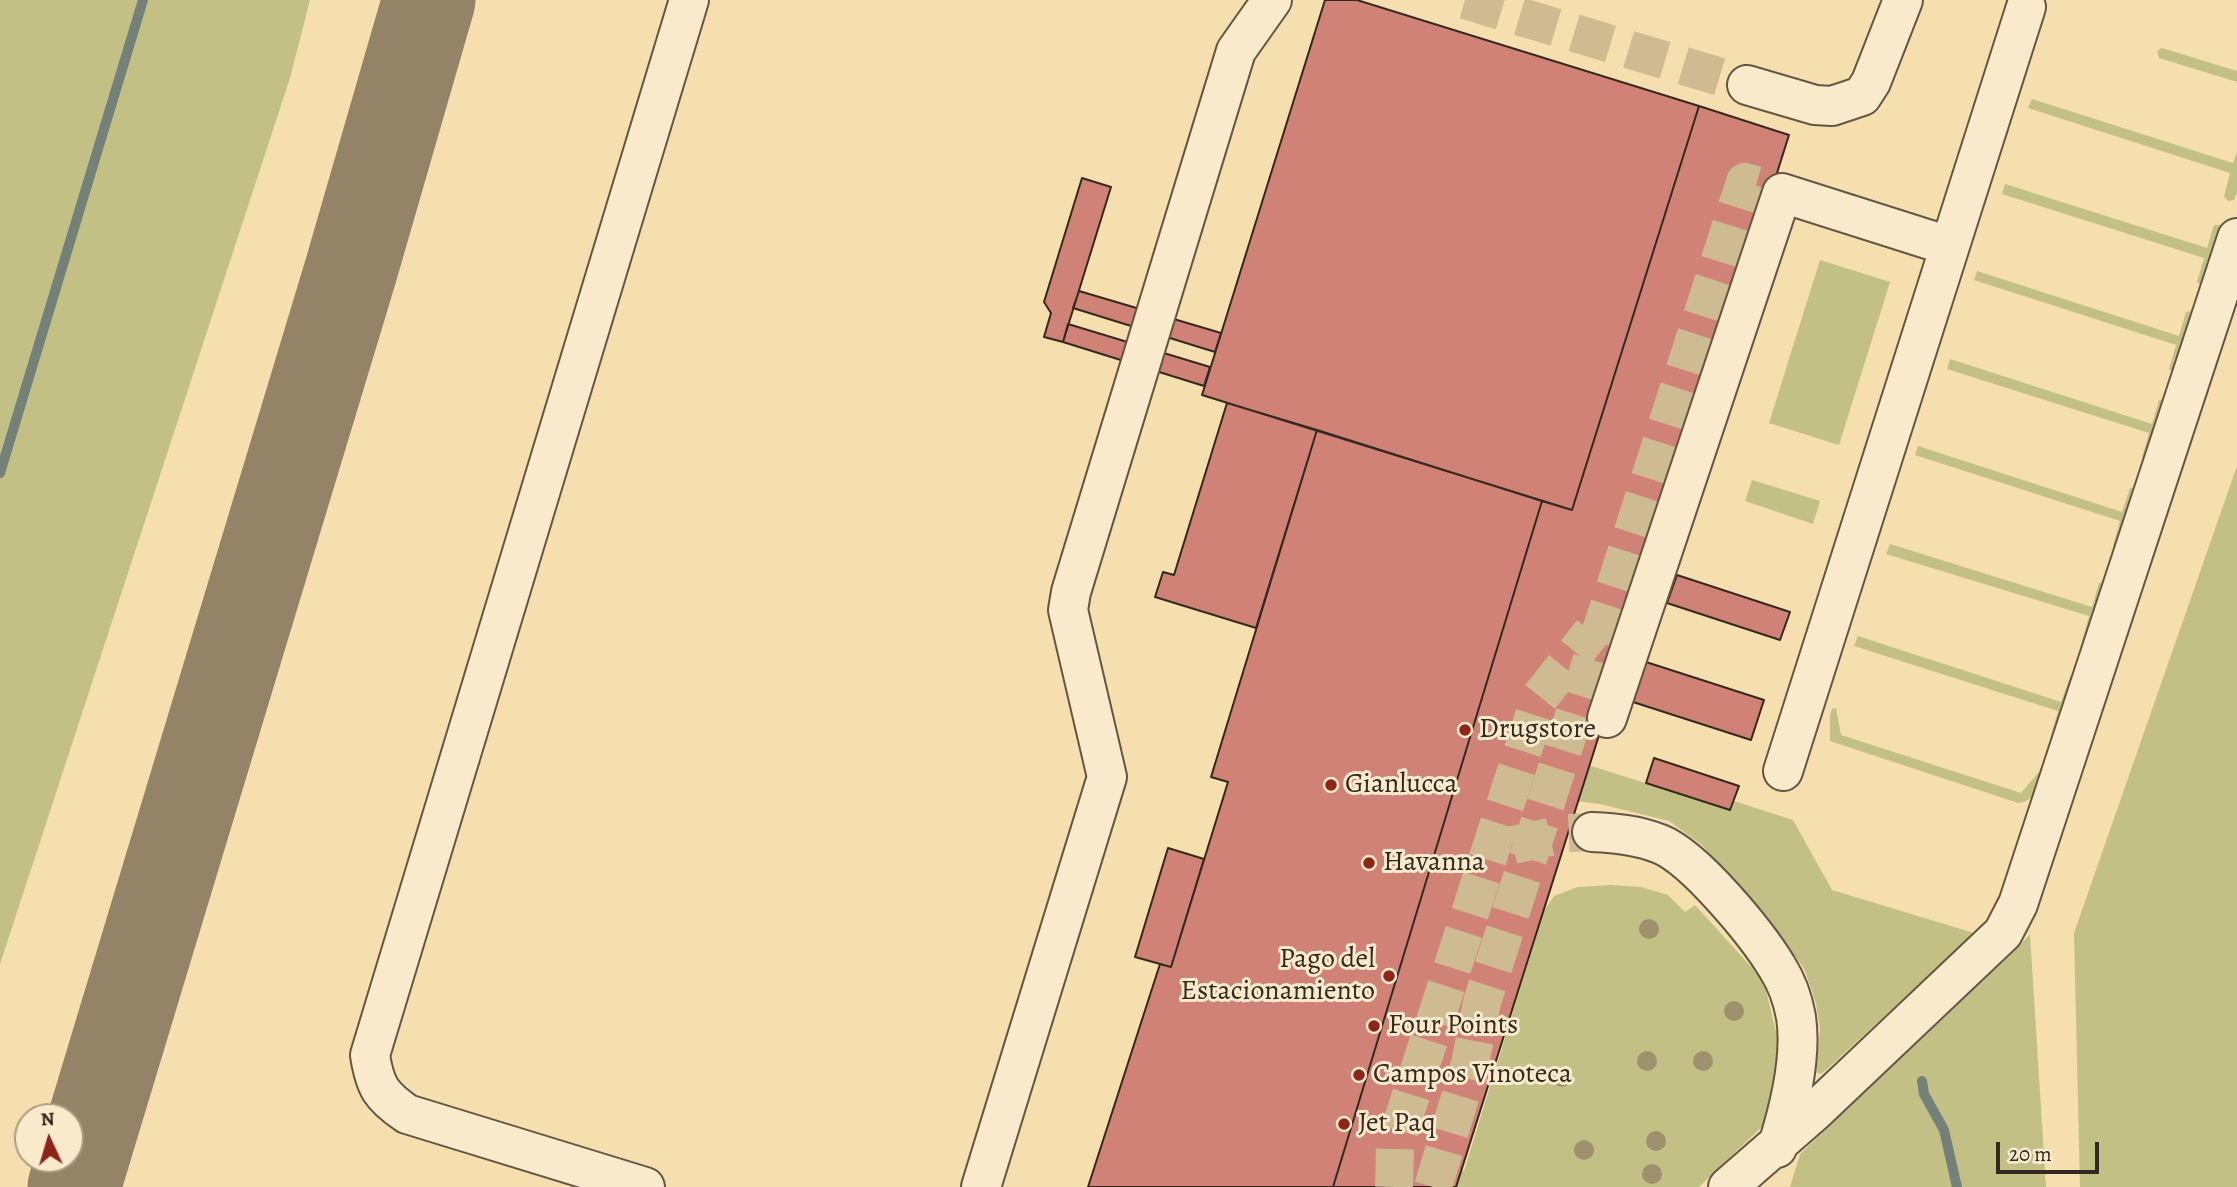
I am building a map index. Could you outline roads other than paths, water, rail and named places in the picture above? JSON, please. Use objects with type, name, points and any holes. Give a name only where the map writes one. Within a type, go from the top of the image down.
[{"type":"lane","points":[[645,1187],[407,1114],[387,1100],[374,1080],[370,1055],[689,0]]},
{"type":"lane","points":[[981,1187],[1107,777],[1068,610],[1071,592],[1236,51],[1272,0]]},
{"type":"lane","points":[[1747,85],[1824,106],[1850,102],[1862,96],[1871,82],[1903,0]]},
{"type":"lane","points":[[1783,771],[2026,7]]},
{"type":"lane","points":[[1607,718],[1782,194],[1949,246]]},
{"type":"lane","points":[[1728,1187],[1812,1113],[2003,933],[2018,904],[2237,239]]},
{"type":"lane","points":[[1592,832],[1626,834],[1662,845],[1684,859],[1740,916],[1777,967],[1788,989],[1796,1016],[1798,1041],[1794,1073],[1766,1187]]},
{"type":"waterway","points":[[0,473],[143,0]]},
{"type":"waterway","points":[[1922,1081],[1924,1094],[1944,1130],[1957,1187]]},
{"type":"tunnel","points":[[1465,0],[1747,85]]},
{"type":"tunnel","points":[[1433,1187],[1470,1064],[1482,1002],[1745,182],[1782,193]]},
{"type":"tunnel","points":[[1394,1187],[1395,1146],[1540,697],[1592,632]]},
{"type":"tunnel","points":[[1513,845],[1568,833],[1592,832]]},
{"type":"place","name":"Drugstore","points":[[1465,730]]},
{"type":"place","name":"Gianlucca","points":[[1331,785]]},
{"type":"place","name":"Havanna","points":[[1369,863]]},
{"type":"place","name":"Pago del Estacionamiento","points":[[1389,976]]},
{"type":"place","name":"Four Points","points":[[1374,1026]]},
{"type":"place","name":"Campos Vinoteca","points":[[1359,1075]]},
{"type":"place","name":"Jet Paq","points":[[1344,1124]]}]
